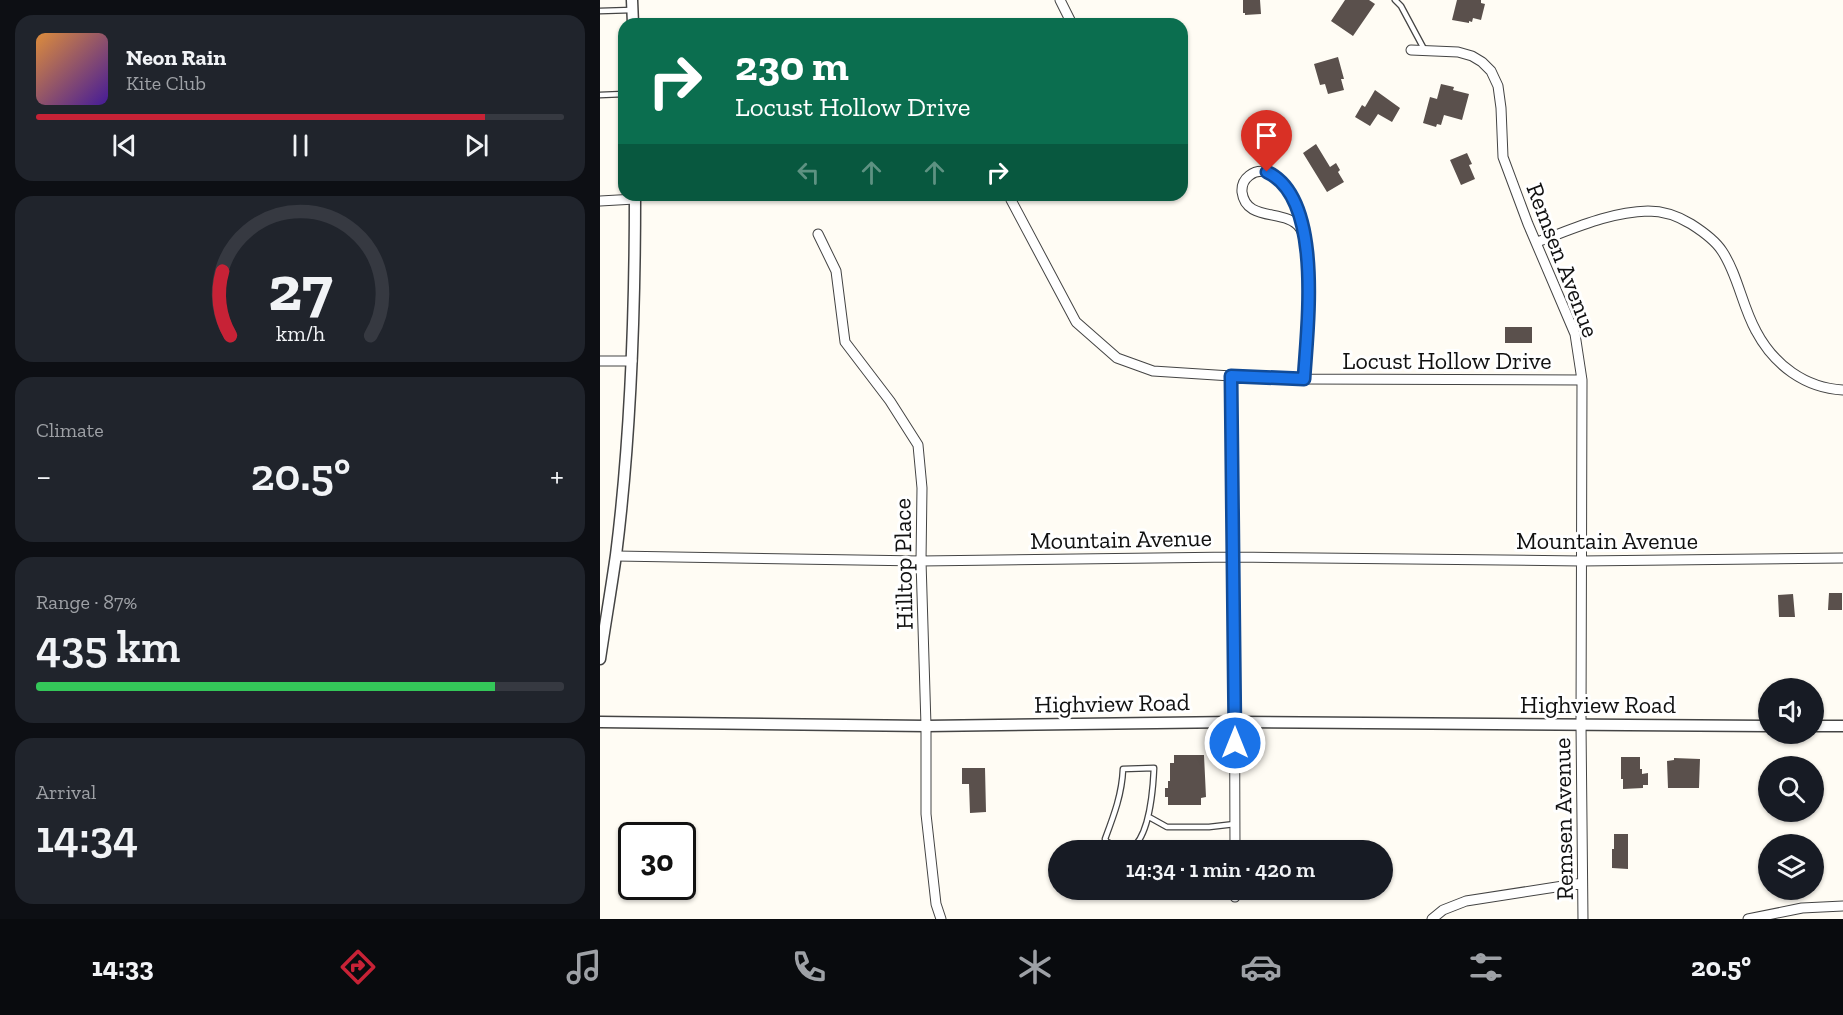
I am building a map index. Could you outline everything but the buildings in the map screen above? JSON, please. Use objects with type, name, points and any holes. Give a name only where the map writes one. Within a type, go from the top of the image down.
[{"type":"street","points":[[1060,0],[1069,18]]},
{"type":"street","name":"Remsen Avenue","points":[[1411,50],[1458,52],[1472,56],[1491,71],[1498,86],[1503,157],[1528,224],[1575,334],[1582,380],[1583,919]]},
{"type":"street","points":[[1303,232],[1293,222],[1263,214],[1249,206],[1242,193],[1245,179],[1261,171],[1275,176],[1291,193],[1296,203],[1303,232],[1308,256],[1309,312],[1304,379]]},
{"type":"street","points":[[600,201],[618,199]]},
{"type":"street","points":[[600,659],[616,556],[625,467],[632,361],[635,201]]},
{"type":"street","name":"Locust Hollow Drive","points":[[1012,201],[1076,322],[1117,358],[1153,371],[1304,379],[1582,380]]},
{"type":"street","points":[[1537,242],[1615,215],[1649,211],[1681,218],[1704,232],[1722,250],[1756,331],[1777,361],[1801,380],[1829,389],[1843,390]]},
{"type":"street","name":"Hilltop Place","points":[[818,234],[836,271],[845,342],[890,401],[918,445],[922,488],[921,561],[926,814],[936,904],[941,919]]},
{"type":"street","points":[[600,361],[632,361]]},
{"type":"street","points":[[1231,376],[1235,840]]},
{"type":"street","name":"Mountain Avenue","points":[[616,556],[921,561],[1234,557],[1581,561],[1843,558]]},
{"type":"street","name":"Highview Road","points":[[600,722],[926,726],[1235,722],[1758,726]]},
{"type":"street","points":[[1824,726],[1843,726]]},
{"type":"street","points":[[1432,919],[1443,910],[1466,901],[1582,883]]},
{"type":"street","points":[[1748,919],[1802,908],[1843,906]]},
{"type":"lane","points":[[1395,0],[1406,14],[1426,51]]},
{"type":"lane","points":[[600,11],[632,5]]},
{"type":"lane","points":[[600,95],[618,94]]},
{"type":"lane","points":[[1106,840],[1122,787],[1123,769],[1154,768],[1149,817],[1139,840]]},
{"type":"lane","points":[[1149,817],[1167,827],[1209,827],[1235,824]]},
{"type":"route","points":[[1235,743],[1231,376],[1304,379],[1309,312],[1308,256],[1300,216],[1291,193],[1275,176],[1267,172]]}]
